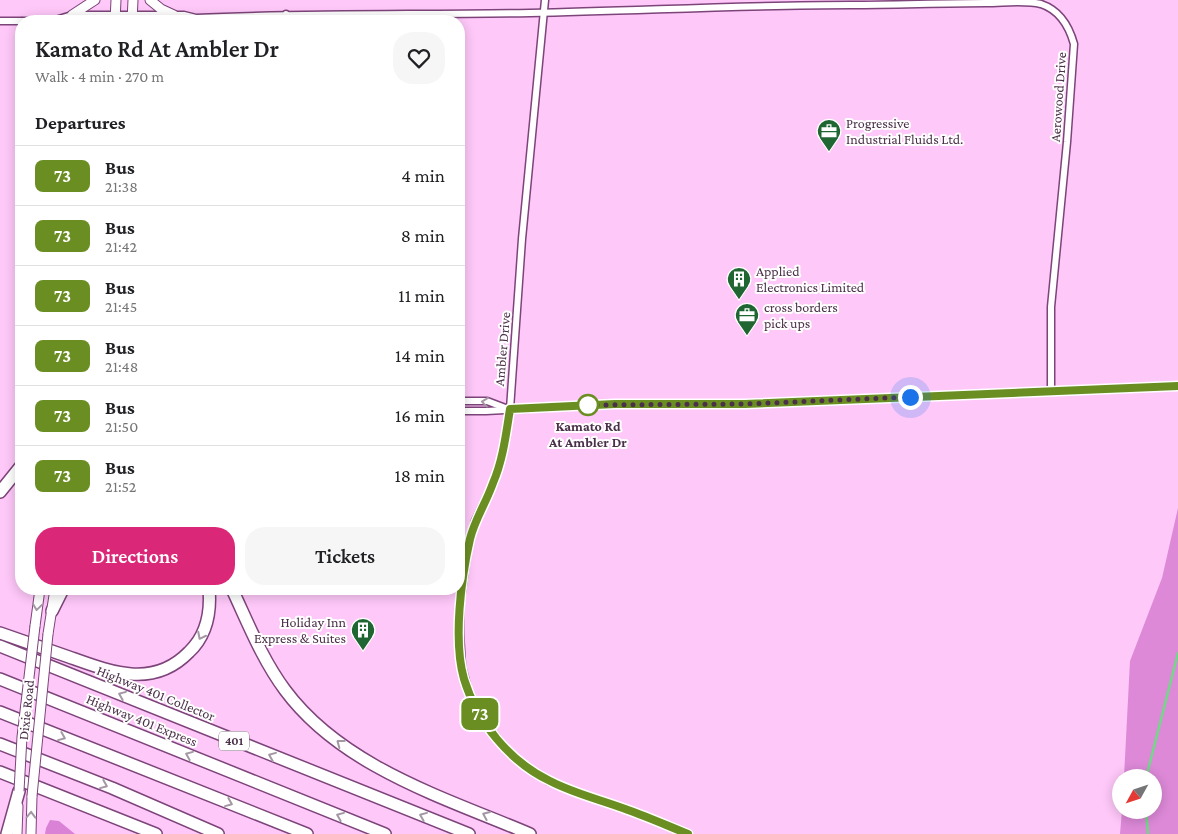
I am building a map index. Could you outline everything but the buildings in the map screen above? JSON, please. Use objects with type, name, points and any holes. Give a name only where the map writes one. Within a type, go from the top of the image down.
[{"type":"highway","points":[[0,492],[15,473]]},
{"type":"highway","points":[[52,611],[60,595]]},
{"type":"highway","points":[[0,633],[107,670],[133,675],[158,672],[177,663],[197,643],[208,618],[209,595]]},
{"type":"highway","points":[[235,595],[266,660],[285,690],[307,716],[342,746],[388,772],[530,834]]},
{"type":"highway","name":"Highway 401 Collector","points":[[0,646],[469,834]]},
{"type":"highway","name":"Highway 401 Express","points":[[0,679],[385,834]]},
{"type":"highway","points":[[0,712],[307,834]]},
{"type":"highway","points":[[0,744],[112,788],[218,834]]},
{"type":"highway","points":[[0,772],[156,834]]},
{"type":"highway","points":[[7,834],[19,791]]},
{"type":"main road","points":[[72,15],[95,0]]},
{"type":"main road","points":[[115,15],[116,0]]},
{"type":"main road","points":[[132,15],[133,0]]},
{"type":"main road","points":[[150,0],[161,9],[174,15]]},
{"type":"main road","name":"Dixie Road","points":[[17,834],[22,737],[39,595]]},
{"type":"main road","name":"Dixie Road","points":[[31,834],[32,796],[48,634],[54,595]]},
{"type":"street","name":"Ambler Drive","points":[[465,568],[475,521],[494,482],[498,468],[510,409],[522,239],[545,0]]},
{"type":"street","name":"Aerowood Drive","points":[[441,15],[1011,2],[1038,4],[1048,7],[1056,12],[1064,21],[1071,32],[1074,44],[1051,307],[1051,391]]},
{"type":"street","name":"Aerowood Drive","points":[[174,15],[184,15]]},
{"type":"street","name":"Aerowood Drive","points":[[0,22],[15,21]]},
{"type":"street","points":[[465,411],[486,412],[510,409],[615,404],[745,404],[1178,386]]},
{"type":"street","points":[[465,401],[487,401],[510,409]]},
{"type":"street","name":"Ambler Drive","points":[[461,595],[460,643],[462,667],[469,693],[477,710],[507,751],[534,772],[567,789],[629,810],[688,834]]},
{"type":"shaded area","points":[[1178,508],[1178,834],[1120,834],[1121,819],[1162,819],[1162,769],[1124,769],[1130,661],[1162,578]]},
{"type":"shaded area","points":[[50,820],[59,821],[75,834],[45,834]]},
{"type":"waterway","points":[[1148,769],[1178,653]]},
{"type":"waterway","points":[[1147,819],[1148,834]]},
{"type":"bus line","name":"73","points":[[465,568],[475,521],[488,496],[498,468],[510,409],[615,404],[745,404],[1178,386]]},
{"type":"bus line","name":"73","points":[[461,595],[460,653],[464,678],[477,710],[507,751],[548,781],[629,810],[688,834]]},
{"type":"place","name":"Progressive Industrial Fluids Ltd.","points":[[829,152]]},
{"type":"place","name":"Applied Electronics Limited","points":[[739,300]]},
{"type":"place","name":"cross borders pick ups","points":[[747,336]]},
{"type":"place","name":"Kamato Rd At Ambler Dr","points":[[588,405]]},
{"type":"place","name":"Holiday Inn Express & Suites","points":[[363,651]]},
{"type":"route","points":[[588,405],[745,404],[910,397]]}]
